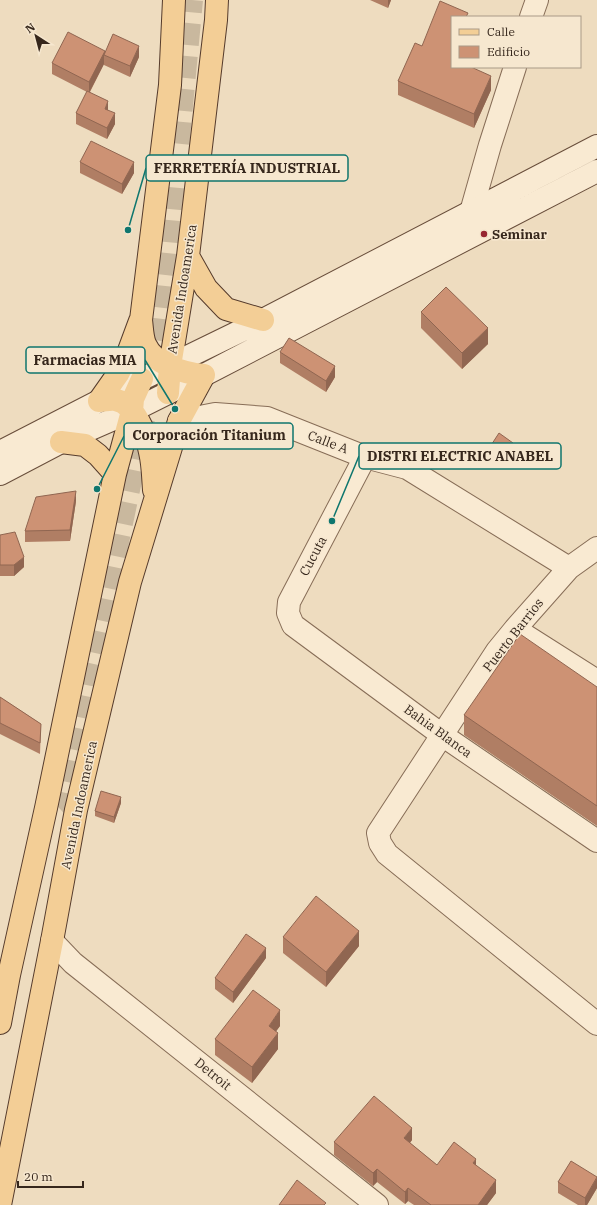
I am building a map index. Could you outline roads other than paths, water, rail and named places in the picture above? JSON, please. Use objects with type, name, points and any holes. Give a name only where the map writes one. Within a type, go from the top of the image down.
[{"type":"main road","name":"Avenida Indoamerica","points":[[174,0],[170,85],[141,320],[145,344],[153,357],[170,366],[188,256],[216,20],[217,0]]},
{"type":"main road","points":[[188,256],[206,288],[226,309],[263,320]]},
{"type":"main road","points":[[99,401],[118,374],[127,356],[141,320]]},
{"type":"main road","points":[[155,499],[179,421],[204,375],[191,374],[170,366],[168,393]]},
{"type":"main road","points":[[0,1023],[115,474],[132,411],[133,399],[142,379]]},
{"type":"main road","points":[[99,401],[115,400],[122,402],[132,411]]},
{"type":"main road","name":"Avenida Indoamerica","points":[[0,1205],[76,810],[130,582],[155,499],[150,452],[145,433],[132,411]]},
{"type":"main road","points":[[61,442],[85,445],[98,455],[115,474]]},
{"type":"street","points":[[531,16],[537,0]]},
{"type":"street","points":[[471,212],[490,145],[515,68]]},
{"type":"street","points":[[0,452],[142,379],[263,320],[597,146]]},
{"type":"street","points":[[0,474],[61,442],[132,411],[204,375],[597,171]]},
{"type":"street","name":"Calle A","points":[[179,421],[215,414],[267,418],[365,457],[407,468],[568,568]]},
{"type":"street","name":"Cucuta","points":[[288,613],[289,602],[365,457]]},
{"type":"street","name":"Puerto Barrios","points":[[597,548],[568,568],[497,651],[378,833],[380,844],[387,854],[597,1024]]},
{"type":"street","name":"Bahia Blanca","points":[[288,613],[293,625],[442,735],[597,841]]},
{"type":"street","points":[[515,629],[597,681]]},
{"type":"street","name":"Detroit","points":[[52,941],[73,963],[376,1205]]},
{"type":"tunnel","points":[[152,373],[159,334],[169,243],[192,0]]},
{"type":"tunnel","points":[[76,810],[64,797],[144,419]]},
{"type":"place","name":"FERRETERÍA INDUSTRIAL","points":[[128,230]]},
{"type":"place","name":"Seminar","points":[[484,234]]},
{"type":"place","name":"Farmacias MIA","points":[[175,409]]},
{"type":"place","name":"Corporación Titanium","points":[[97,489]]},
{"type":"place","name":"DISTRI ELECTRIC ANABEL","points":[[332,521]]}]
